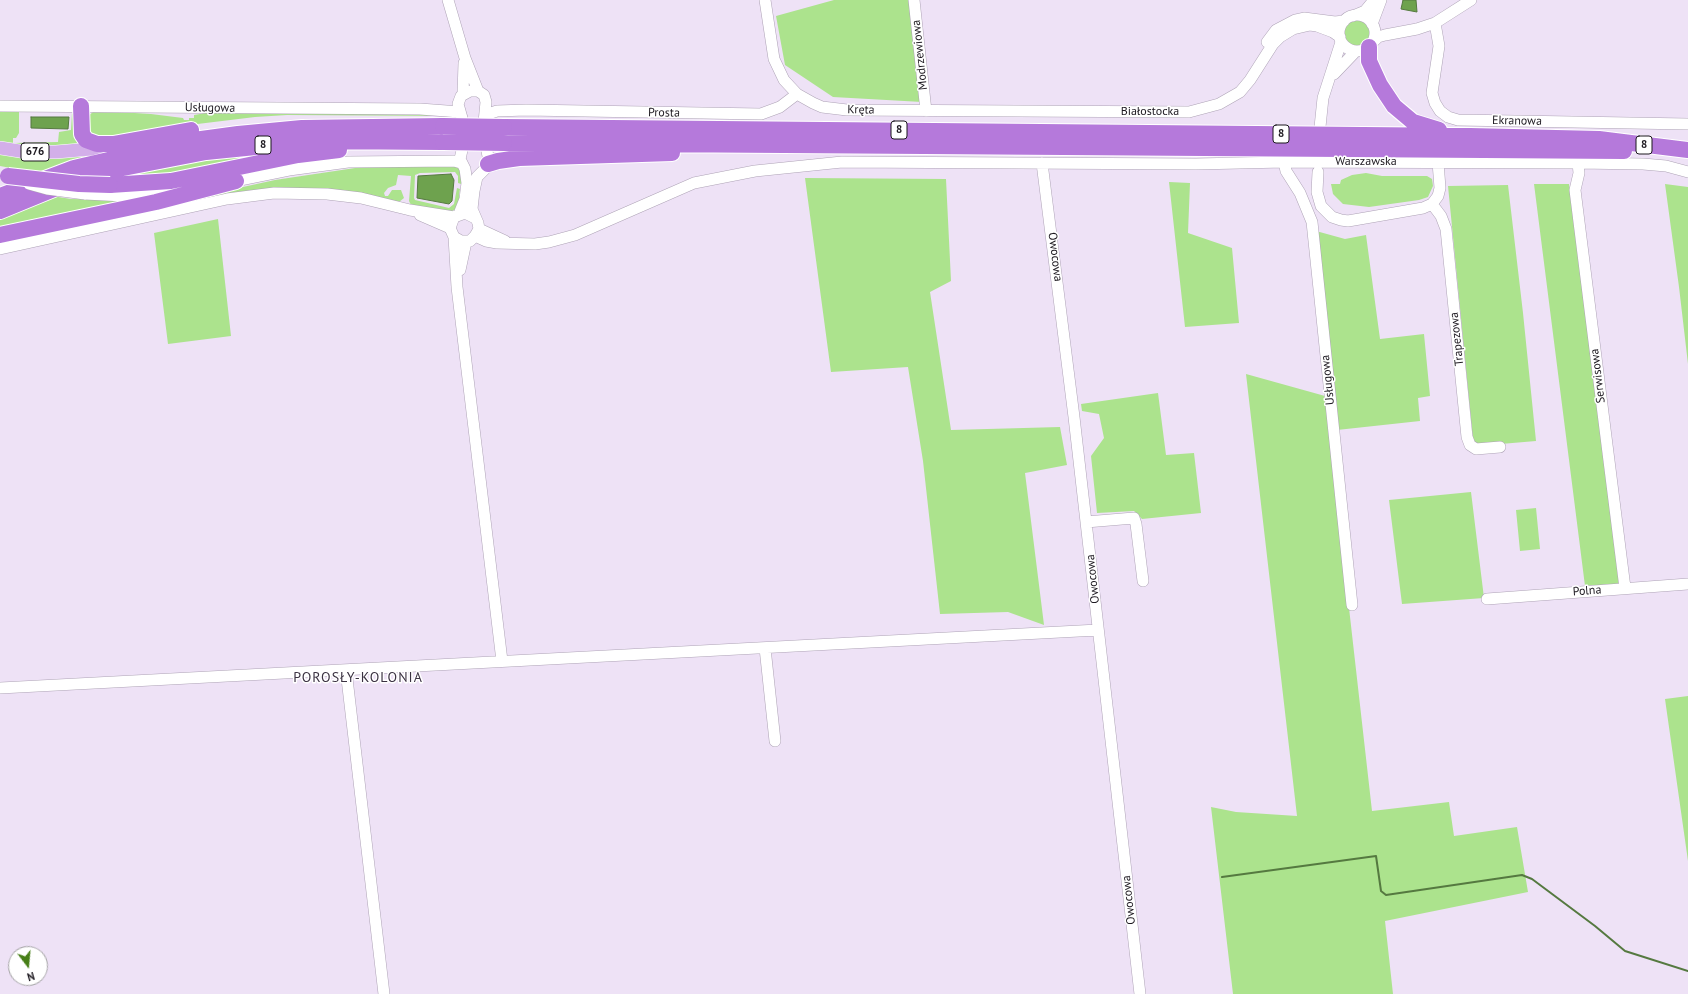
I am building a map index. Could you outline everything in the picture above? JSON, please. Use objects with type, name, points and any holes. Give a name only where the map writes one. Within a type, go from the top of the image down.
[{"type":"highway","points":[[1366,47],[1368,61],[1380,85],[1394,106],[1413,122],[1427,128],[1470,136]]},
{"type":"highway","points":[[81,106],[81,127],[86,140],[97,144],[113,144],[206,128],[275,121],[327,122],[372,126]]},
{"type":"highway","name":"8","points":[[0,196],[74,168],[194,140],[302,128],[372,126],[504,126],[1470,136],[1600,139],[1688,151]]},
{"type":"highway","name":"8","points":[[0,210],[56,188],[92,176],[206,152],[244,146],[315,141],[1688,151]]},
{"type":"highway","points":[[4,175],[73,183],[110,185],[171,181],[298,155],[416,142]]},
{"type":"highway","points":[[484,168],[498,161],[519,158],[646,154],[760,144]]},
{"type":"highway","points":[[0,236],[156,202],[236,181]]},
{"type":"main road","name":"676","points":[[0,148],[26,152],[56,152],[92,149],[113,144]]},
{"type":"street","points":[[448,0],[465,58],[482,95],[485,115],[483,132],[489,158],[477,177],[472,209],[474,231],[457,282]]},
{"type":"street","name":"Kręta","points":[[765,0],[774,59],[784,80],[797,94],[822,107],[926,111],[1031,112]]},
{"type":"street","name":"Modrzewiowa","points":[[914,0],[926,111]]},
{"type":"street","points":[[1320,128],[1321,107],[1327,82],[1338,56],[1340,29],[1348,19],[1365,11],[1374,0]]},
{"type":"street","points":[[1366,47],[1375,35],[1373,25],[1381,0]]},
{"type":"street","points":[[1327,82],[1378,37],[1435,23],[1471,0]]},
{"type":"street","name":"Białostocka","points":[[1256,72],[1261,54],[1269,39],[1276,30],[1285,24],[1304,18],[1335,22],[1348,19]]},
{"type":"street","points":[[1348,19],[1365,18],[1373,25],[1399,32]]},
{"type":"street","name":"Ekranowa","points":[[1435,23],[1439,46],[1432,93],[1435,103],[1440,111],[1448,117],[1458,120],[1688,124]]},
{"type":"street","name":"Białostocka","points":[[1031,112],[1189,112],[1204,110],[1230,99],[1244,88],[1256,72],[1273,44],[1293,28],[1317,26],[1333,32],[1340,40]]},
{"type":"street","points":[[1340,40],[1347,48],[1366,47]]},
{"type":"street","points":[[465,58],[460,112],[465,131],[463,166],[467,176],[465,199],[456,216],[452,233],[502,661]]},
{"type":"street","points":[[420,109],[461,97],[470,91],[482,95]]},
{"type":"street","name":"Prosta","points":[[485,115],[497,111],[526,110],[761,114],[774,110],[797,94]]},
{"type":"street","name":"Prosta","points":[[482,95],[497,103],[526,110]]},
{"type":"street","name":"Usługowa","points":[[0,106],[420,109]]},
{"type":"street","points":[[420,109],[460,112]]},
{"type":"street","points":[[4,175],[42,188],[85,194],[144,195],[236,181],[289,170],[348,162],[454,160],[474,174],[484,168]]},
{"type":"street","name":"Warszawska","points":[[474,231],[486,242],[535,244],[565,238],[685,186],[710,179],[755,171],[842,162],[1196,164],[1284,162],[1578,163],[1643,164],[1666,166],[1688,172]]},
{"type":"street","name":"Usługowa","points":[[1284,162],[1286,171],[1300,193],[1312,222],[1352,605]]},
{"type":"street","points":[[1318,172],[1317,192],[1321,206],[1332,217],[1340,220],[1378,216],[1423,208],[1432,204],[1438,196],[1440,188],[1438,162]]},
{"type":"street","name":"Owocowa","points":[[1042,163],[1086,522],[1140,994]]},
{"type":"street","name":"Serwisowa","points":[[1578,163],[1579,173],[1576,190],[1625,588]]},
{"type":"street","points":[[0,249],[251,195],[298,192],[361,198],[410,210],[456,216],[468,214],[474,231]]},
{"type":"street","name":"Trapezowa","points":[[1432,204],[1441,216],[1446,229],[1467,437],[1470,444],[1476,449],[1500,447]]},
{"type":"street","points":[[410,210],[452,233],[474,231]]},
{"type":"street","points":[[1086,522],[1134,518],[1143,581]]},
{"type":"street","name":"Polna","points":[[1487,598],[1688,584]]},
{"type":"street","points":[[0,688],[1098,630]]},
{"type":"street","points":[[765,648],[775,741]]},
{"type":"street","points":[[346,670],[384,994]]},
{"type":"shaded area","points":[[834,0],[913,0],[922,102],[833,97],[785,65],[776,16]]},
{"type":"shaded area","points":[[1403,0],[1416,0],[1417,12],[1401,9]]},
{"type":"shaded area","points":[[1357,20],[1366,24],[1370,33],[1366,42],[1357,46],[1348,42],[1344,33],[1348,24]]},
{"type":"shaded area","points":[[0,110],[19,111],[19,133],[16,138],[13,138],[13,143],[58,142],[59,132],[71,130],[72,113],[76,117],[85,145],[68,147],[0,143]]},
{"type":"shaded area","points":[[101,111],[151,114],[183,118],[184,120],[194,118],[194,115],[212,112],[449,114],[454,116],[287,115],[255,117],[181,126],[100,141],[90,139],[87,117],[93,112]]},
{"type":"shaded area","points":[[31,117],[69,117],[68,129],[31,128]]},
{"type":"shaded area","points":[[130,146],[44,174],[0,166],[0,153]]},
{"type":"shaded area","points":[[285,148],[204,170],[104,179],[138,170]]},
{"type":"shaded area","points":[[375,165],[455,166],[463,171],[464,177],[461,184],[458,183],[458,176],[455,172],[420,173],[415,175],[414,198],[415,200],[449,208],[454,204],[457,188],[460,189],[459,195],[461,201],[458,208],[450,212],[411,205],[409,201],[411,176],[398,175],[396,185],[388,188],[384,193],[385,196],[388,196],[392,190],[401,190],[404,198],[399,202],[304,188],[0,245],[0,240],[275,180]]},
{"type":"shaded area","points":[[1366,173],[1382,176],[1427,176],[1432,179],[1433,186],[1428,197],[1419,200],[1369,207],[1343,204],[1333,194],[1331,184],[1340,184],[1341,180],[1352,175]]},
{"type":"shaded area","points":[[451,174],[454,180],[452,201],[449,204],[417,198],[418,176]]},
{"type":"shaded area","points":[[805,178],[946,179],[951,281],[930,292],[951,430],[1060,427],[1067,465],[1025,473],[1044,625],[1008,612],[940,614],[923,461],[908,367],[831,372]]},
{"type":"shaded area","points":[[1169,182],[1190,183],[1188,233],[1232,248],[1239,323],[1185,327]]},
{"type":"shaded area","points":[[1534,184],[1569,184],[1619,584],[1585,586]]},
{"type":"shaded area","points":[[1665,184],[1688,187],[1688,364],[1679,287]]},
{"type":"shaded area","points":[[1508,185],[1536,441],[1477,446],[1473,440],[1448,186]]},
{"type":"shaded area","points":[[52,196],[71,199],[141,200],[0,231],[0,217]]},
{"type":"shaded area","points":[[218,219],[231,336],[168,344],[154,233]]},
{"type":"shaded area","points":[[1316,231],[1345,239],[1366,235],[1380,339],[1424,334],[1430,396],[1418,398],[1420,421],[1337,430]]},
{"type":"shaded area","points":[[1246,374],[1325,396],[1372,811],[1449,802],[1454,836],[1517,827],[1528,892],[1385,921],[1393,994],[1233,994],[1211,807],[1236,812],[1297,816]]},
{"type":"shaded area","points":[[1158,393],[1166,455],[1194,453],[1201,513],[1142,519],[1134,511],[1097,513],[1091,456],[1104,438],[1099,414],[1082,411],[1081,404]]},
{"type":"shaded area","points":[[1471,492],[1484,598],[1402,604],[1389,500]]},
{"type":"shaded area","points":[[1536,508],[1540,549],[1520,551],[1516,510]]},
{"type":"shaded area","points":[[1688,696],[1688,861],[1665,699]]},
{"type":"waterway","points":[[1222,877],[1376,856],[1381,891],[1386,895],[1522,875],[1532,879],[1595,926],[1625,951],[1688,971]]},
{"type":"district","name":"POROSŁY-KOLONIA","points":[[358,678]]}]
